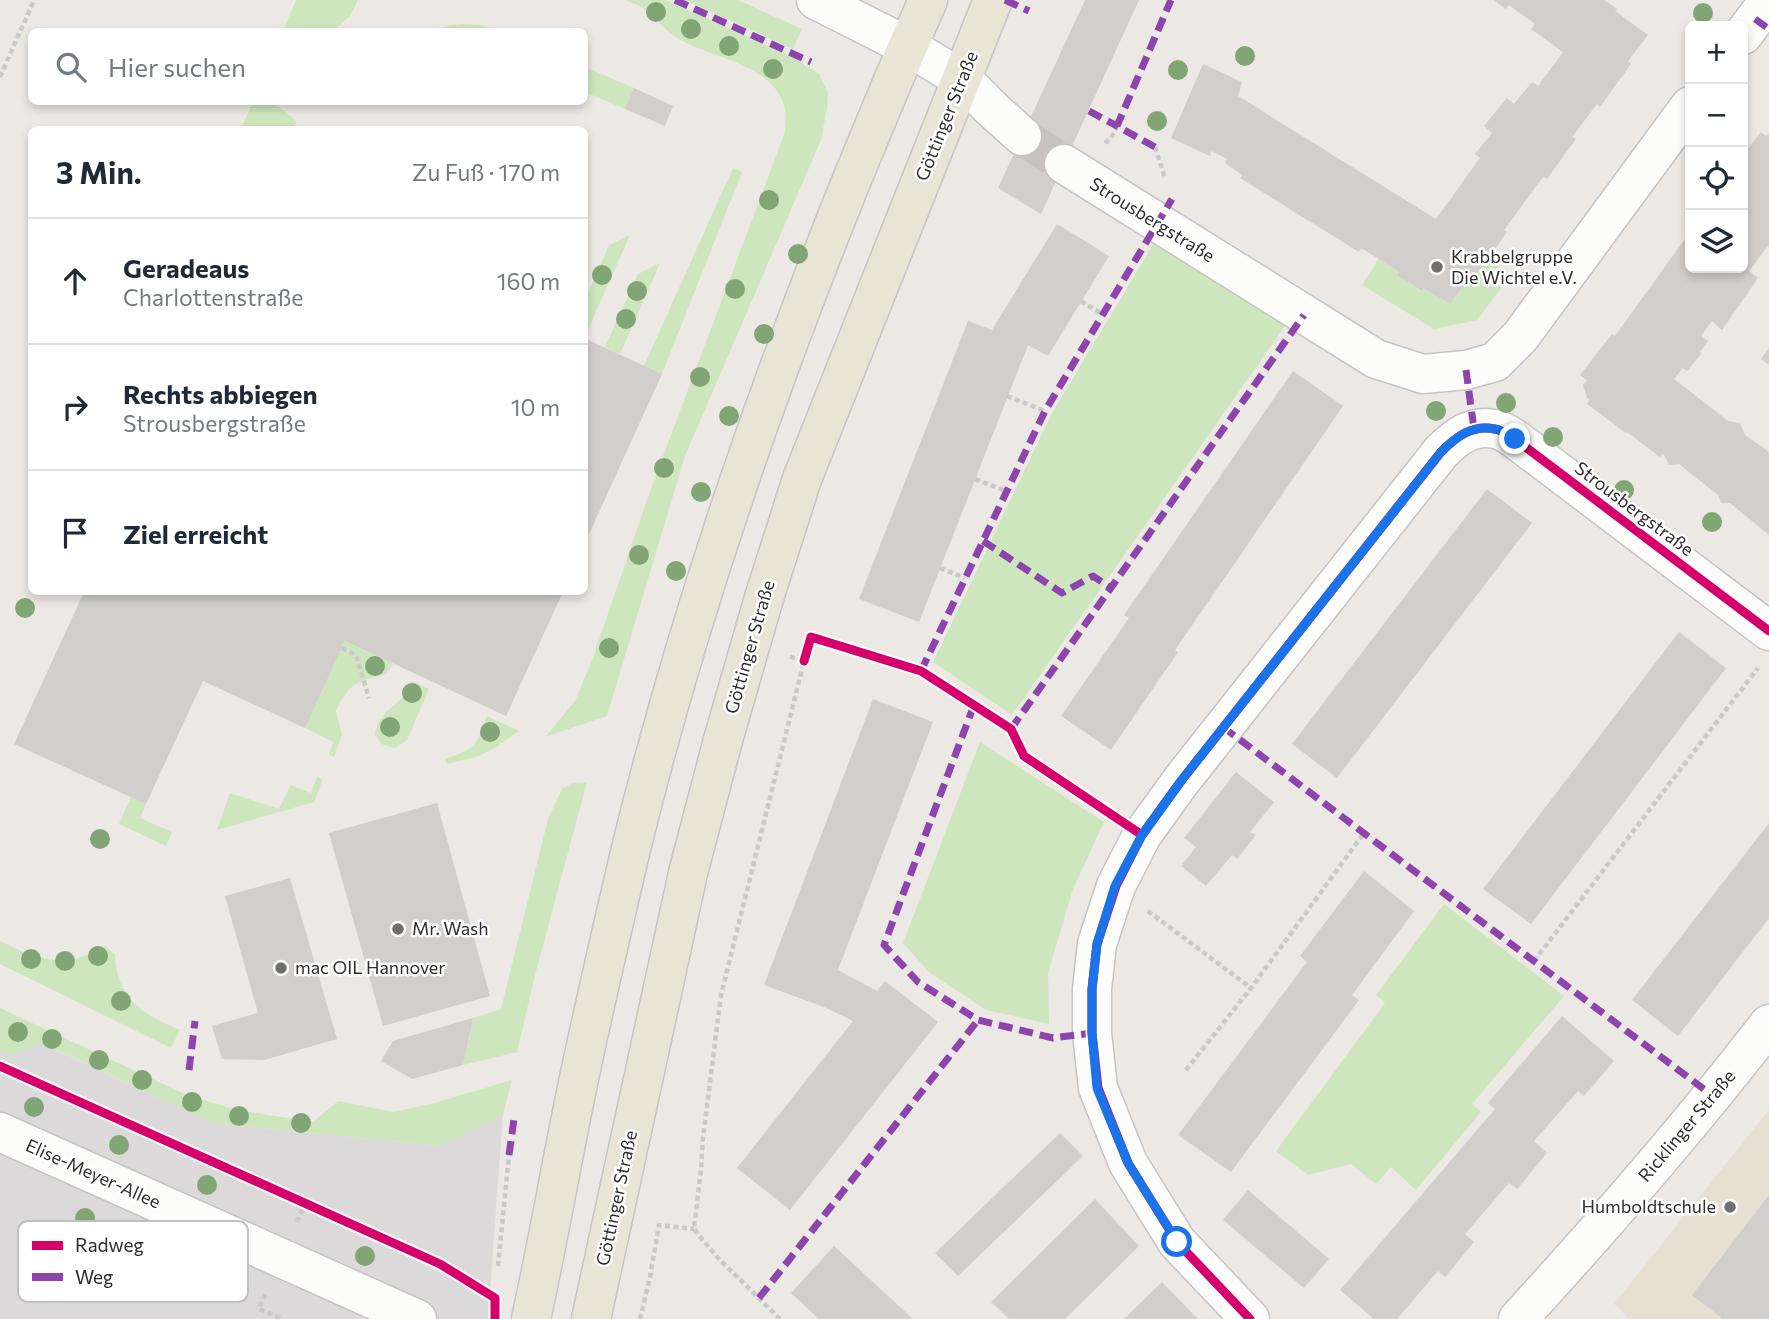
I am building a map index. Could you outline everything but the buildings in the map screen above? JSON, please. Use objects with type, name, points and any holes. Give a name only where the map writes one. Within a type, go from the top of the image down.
[{"type":"main road","points":[[531,1319],[577,1089],[629,856],[701,600],[768,394],[821,256],[928,0]]},
{"type":"main road","name":"Göttinger Straße","points":[[591,1319],[688,873],[764,598],[802,480],[993,0]]},
{"type":"street","points":[[816,0],[907,46],[962,79],[1022,136]]},
{"type":"street","name":"Strousbergstraße","points":[[1064,164],[1376,359],[1423,374],[1466,370],[1496,362],[1520,337],[1685,113]]},
{"type":"street","name":"Strousbergstraße","points":[[1115,886],[1142,835],[1181,781],[1441,452],[1456,437],[1474,429],[1497,429],[1515,439],[1765,648]]},
{"type":"street","points":[[1115,886],[1097,944],[1092,989],[1092,1033],[1097,1088],[1128,1163],[1177,1242],[1250,1319]]},
{"type":"street","name":"Ricklinger Straße","points":[[1518,1319],[1578,1254],[1695,1117],[1769,1024]]},
{"type":"street","name":"Elise-Meyer-Allee","points":[[0,1132],[196,1221]]},
{"type":"street","name":"Elise-Meyer-Allee","points":[[248,1245],[417,1319]]},
{"type":"path","points":[[0,77],[34,0]]},
{"type":"path","points":[[1111,138],[1116,126]]},
{"type":"path","points":[[1155,147],[1168,186]]},
{"type":"path","points":[[1081,301],[1102,314]]},
{"type":"path","points":[[1007,396],[1045,411]]},
{"type":"path","points":[[975,478],[1006,491]]},
{"type":"path","points":[[940,568],[965,578]]},
{"type":"path","points":[[342,648],[356,654],[369,698]]},
{"type":"path","points":[[1534,961],[1765,648]]},
{"type":"path","points":[[694,1229],[721,995],[804,661],[787,656]]},
{"type":"path","points":[[1186,1070],[1251,988],[1364,833]]},
{"type":"path","points":[[1115,886],[1251,988]]},
{"type":"path","points":[[498,1269],[509,1155]]},
{"type":"path","points":[[640,1319],[659,1225],[694,1229],[716,1256],[780,1319]]},
{"type":"shaded area","points":[[42,1043],[211,1123],[441,1146],[503,1114],[488,1319],[0,1319],[0,1050],[12,1055]]},
{"type":"shaded area","name":"Humboldtschule","points":[[1769,1110],[1769,1319],[1629,1319],[1614,1304]]},
{"type":"green space","points":[[296,0],[358,0],[350,16],[336,28],[284,28]]},
{"type":"green space","points":[[625,0],[666,0],[795,58],[819,74],[828,93],[827,108],[821,140],[685,456],[607,716],[545,737],[575,701],[591,663],[654,480],[785,132],[784,104],[764,77],[736,62],[677,38],[645,9]]},
{"type":"green space","points":[[685,0],[738,0],[802,29],[793,49]]},
{"type":"green space","points":[[464,24],[490,28],[442,28]]},
{"type":"green space","points":[[588,68],[634,88],[625,109],[588,93]]},
{"type":"green space","points":[[252,105],[277,105],[297,122],[294,126],[242,126]]},
{"type":"green space","points":[[733,168],[742,172],[662,374],[644,366]]},
{"type":"green space","points":[[630,235],[588,329],[588,293],[609,245]]},
{"type":"green space","points":[[1156,240],[1287,323],[1012,715],[933,662],[1052,413]]},
{"type":"green space","points":[[1379,259],[1421,291],[1423,288],[1450,304],[1488,259],[1511,275],[1477,320],[1434,329],[1362,285]]},
{"type":"green space","points":[[660,263],[620,354],[605,347],[638,274]]},
{"type":"green space","points":[[345,641],[393,664],[386,674],[361,681],[345,694],[336,711],[342,734],[334,757],[329,755],[333,742],[305,728]]},
{"type":"green space","points":[[411,681],[429,689],[407,740],[395,748],[381,744],[375,734],[380,721],[403,697]]},
{"type":"green space","points":[[487,716],[519,731],[495,748],[476,757],[447,764],[445,759],[474,745]]},
{"type":"green space","points":[[980,742],[1104,822],[1073,889],[1048,973],[1049,1024],[986,1010],[930,973],[903,943]]},
{"type":"green space","points":[[317,777],[323,779],[314,802],[217,830],[230,793],[279,809],[291,785],[311,793]]},
{"type":"green space","points":[[587,782],[517,1052],[463,1065],[473,1018],[501,1009],[548,819],[562,789],[572,783]]},
{"type":"green space","points":[[131,797],[146,804],[140,818],[172,832],[166,846],[119,824]]},
{"type":"green space","points":[[1444,904],[1564,996],[1472,1104],[1481,1112],[1416,1190],[1391,1167],[1376,1184],[1351,1164],[1308,1175],[1276,1151],[1385,1003],[1376,995]]},
{"type":"green space","points":[[0,941],[52,960],[78,958],[105,946],[115,955],[121,983],[134,1003],[154,1018],[180,1030],[171,1048],[0,964]]},
{"type":"green space","points":[[0,1008],[187,1095],[237,1110],[313,1122],[338,1101],[393,1112],[431,1104],[512,1080],[503,1114],[441,1146],[211,1123],[43,1043],[12,1055],[0,1050]]},
{"type":"tunnel","points":[[1022,136],[1064,164]]},
{"type":"marked path","points":[[675,0],[811,62]]},
{"type":"marked path","points":[[1005,0],[1029,11]]},
{"type":"marked path","points":[[1155,147],[1117,126],[1171,0]]},
{"type":"marked path","points":[[1755,19],[1769,29]]},
{"type":"marked path","points":[[1089,111],[1117,126]]},
{"type":"marked path","points":[[921,671],[1045,411],[1172,199]]},
{"type":"marked path","points":[[1011,729],[1304,315]]},
{"type":"marked path","points":[[1466,370],[1474,429]]},
{"type":"marked path","points":[[983,541],[1062,593],[1093,576],[1111,588]]},
{"type":"marked path","points":[[974,705],[884,945],[918,982],[978,1020],[1053,1038],[1092,1033]]},
{"type":"marked path","points":[[1223,727],[1713,1096]]},
{"type":"marked path","points":[[759,1298],[978,1020]]},
{"type":"marked path","points":[[189,1070],[195,1021]]},
{"type":"marked path","points":[[509,1155],[514,1119]]},
{"type":"cycle path","points":[[1250,1319],[1177,1242],[1128,1163],[1098,1088],[1092,1033],[1092,989],[1097,944],[1116,886],[1142,835],[1181,781],[1441,452],[1459,437],[1479,428],[1495,429],[1515,439],[1769,631]]},
{"type":"cycle path","points":[[804,661],[811,637],[921,671],[1011,729],[1024,756],[1142,835]]},
{"type":"cycle path","points":[[0,1066],[440,1264],[495,1298],[495,1319]]},
{"type":"place","name":"Krabbelgruppe Die Wichtel e.V.","points":[[1437,267]]},
{"type":"place","name":"Mr. Wash","points":[[398,929]]},
{"type":"place","name":"mac OIL Hannover","points":[[281,968]]},
{"type":"place","name":"Humboldtschule","points":[[1730,1207]]},
{"type":"route","points":[[1177,1242],[1128,1163],[1097,1088],[1092,1033],[1092,989],[1097,944],[1115,886],[1142,835],[1181,781],[1441,452],[1456,437],[1474,429],[1497,429],[1515,439]]}]
